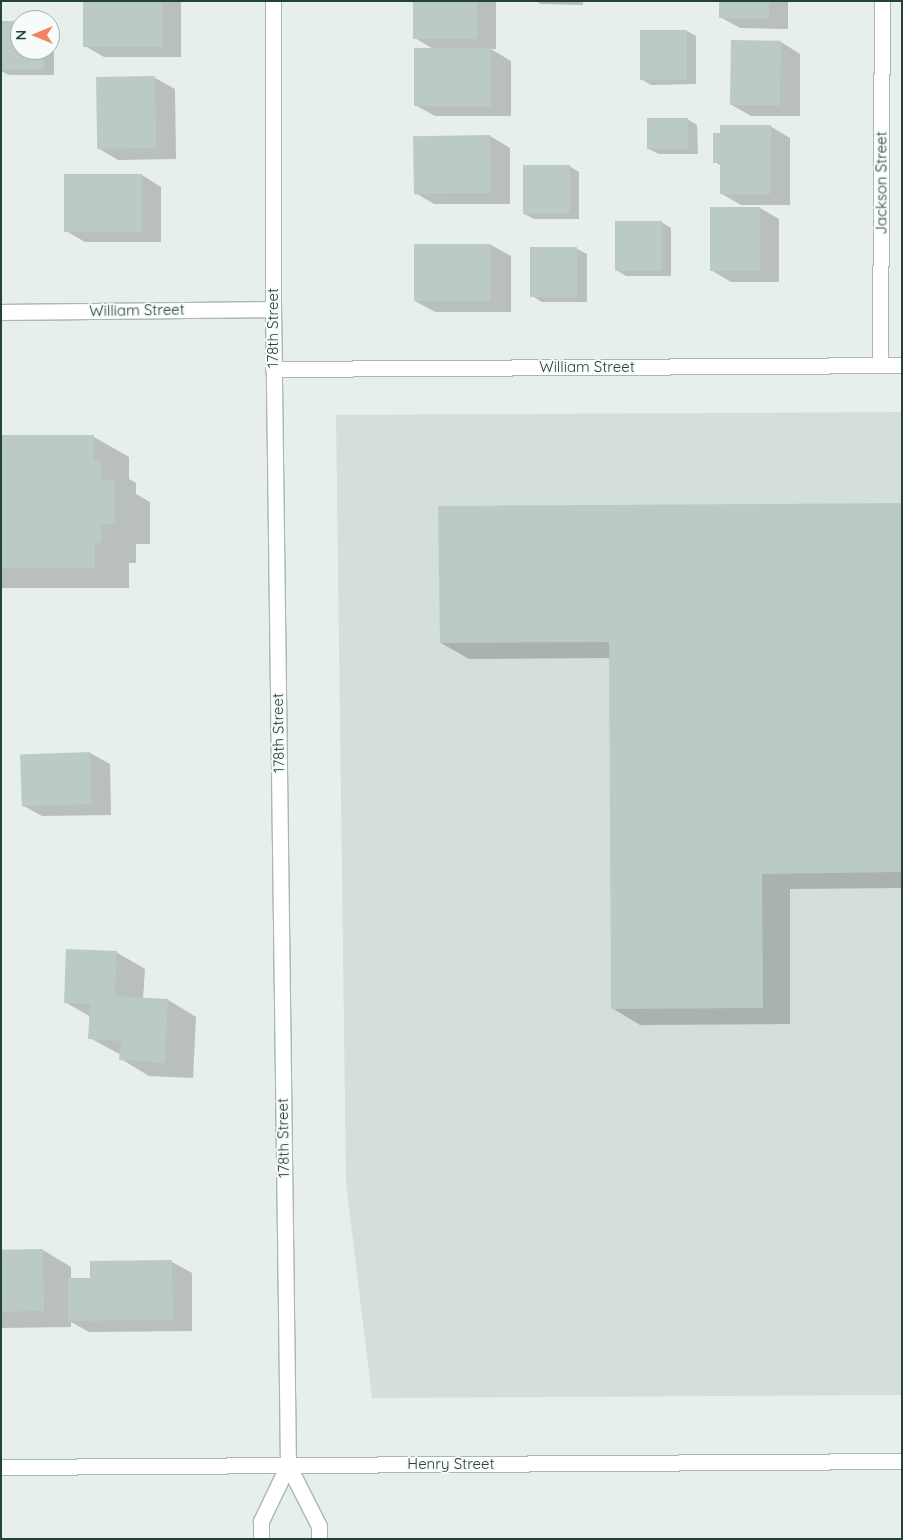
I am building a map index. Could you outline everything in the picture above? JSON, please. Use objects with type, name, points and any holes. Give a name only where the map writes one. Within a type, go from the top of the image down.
[{"type":"street","name":"178th Street","points":[[273,1],[272,309],[288,1465],[319,1526],[319,1539]]},
{"type":"street","name":"Jackson Street","points":[[880,365],[882,1]]},
{"type":"street","name":"William Street","points":[[1,312],[272,309]]},
{"type":"street","name":"William Street","points":[[273,369],[902,365]]},
{"type":"street","name":"Henry Street","points":[[1,1467],[902,1461]]},
{"type":"street","name":"178th Street","points":[[261,1539],[261,1521],[288,1465]]},
{"type":"shaded area","points":[[902,412],[902,1395],[372,1398],[346,1182],[336,415]]},
{"type":"building","points":[[83,1],[162,1],[162,47],[83,47]]},
{"type":"building","points":[[413,1],[477,1],[477,39],[413,39]]},
{"type":"building","points":[[719,1],[769,1],[769,18],[719,18]]},
{"type":"building","points":[[1,21],[10,21],[10,60],[44,60],[44,70],[1,70]]},
{"type":"building","points":[[640,30],[687,30],[687,80],[640,80]]},
{"type":"building","points":[[731,40],[781,41],[780,106],[730,105]]},
{"type":"building","points":[[414,48],[491,48],[491,106],[414,106]]},
{"type":"building","points":[[155,76],[156,148],[97,149],[96,77]]},
{"type":"building","points":[[647,118],[688,118],[688,149],[647,149]]},
{"type":"building","points":[[720,125],[771,125],[770,194],[720,194],[720,163],[713,163],[713,133],[720,133]]},
{"type":"building","points":[[490,135],[491,193],[414,194],[413,136]]},
{"type":"building","points":[[523,165],[570,165],[570,214],[523,214]]},
{"type":"building","points":[[64,174],[142,174],[142,232],[64,232]]},
{"type":"building","points":[[710,207],[760,207],[760,271],[710,271]]},
{"type":"building","points":[[615,221],[662,221],[662,271],[615,271]]},
{"type":"building","points":[[414,244],[491,244],[491,301],[414,301]]},
{"type":"building","points":[[530,247],[577,247],[577,297],[530,297]]},
{"type":"building","points":[[1,435],[94,435],[94,461],[101,461],[101,480],[115,480],[115,524],[101,524],[101,543],[95,543],[95,568],[1,568]]},
{"type":"building","points":[[902,503],[902,872],[762,874],[763,1008],[611,1009],[609,642],[440,643],[438,506]]},
{"type":"building","points":[[90,752],[92,804],[22,806],[20,754]]},
{"type":"building","points":[[66,949],[117,951],[115,996],[168,999],[165,1063],[119,1060],[121,1041],[88,1039],[90,1004],[64,1003]]},
{"type":"building","points":[[43,1249],[44,1311],[2,1312],[1,1250]]},
{"type":"building","points":[[172,1260],[173,1320],[68,1321],[68,1278],[90,1278],[90,1261]]}]
